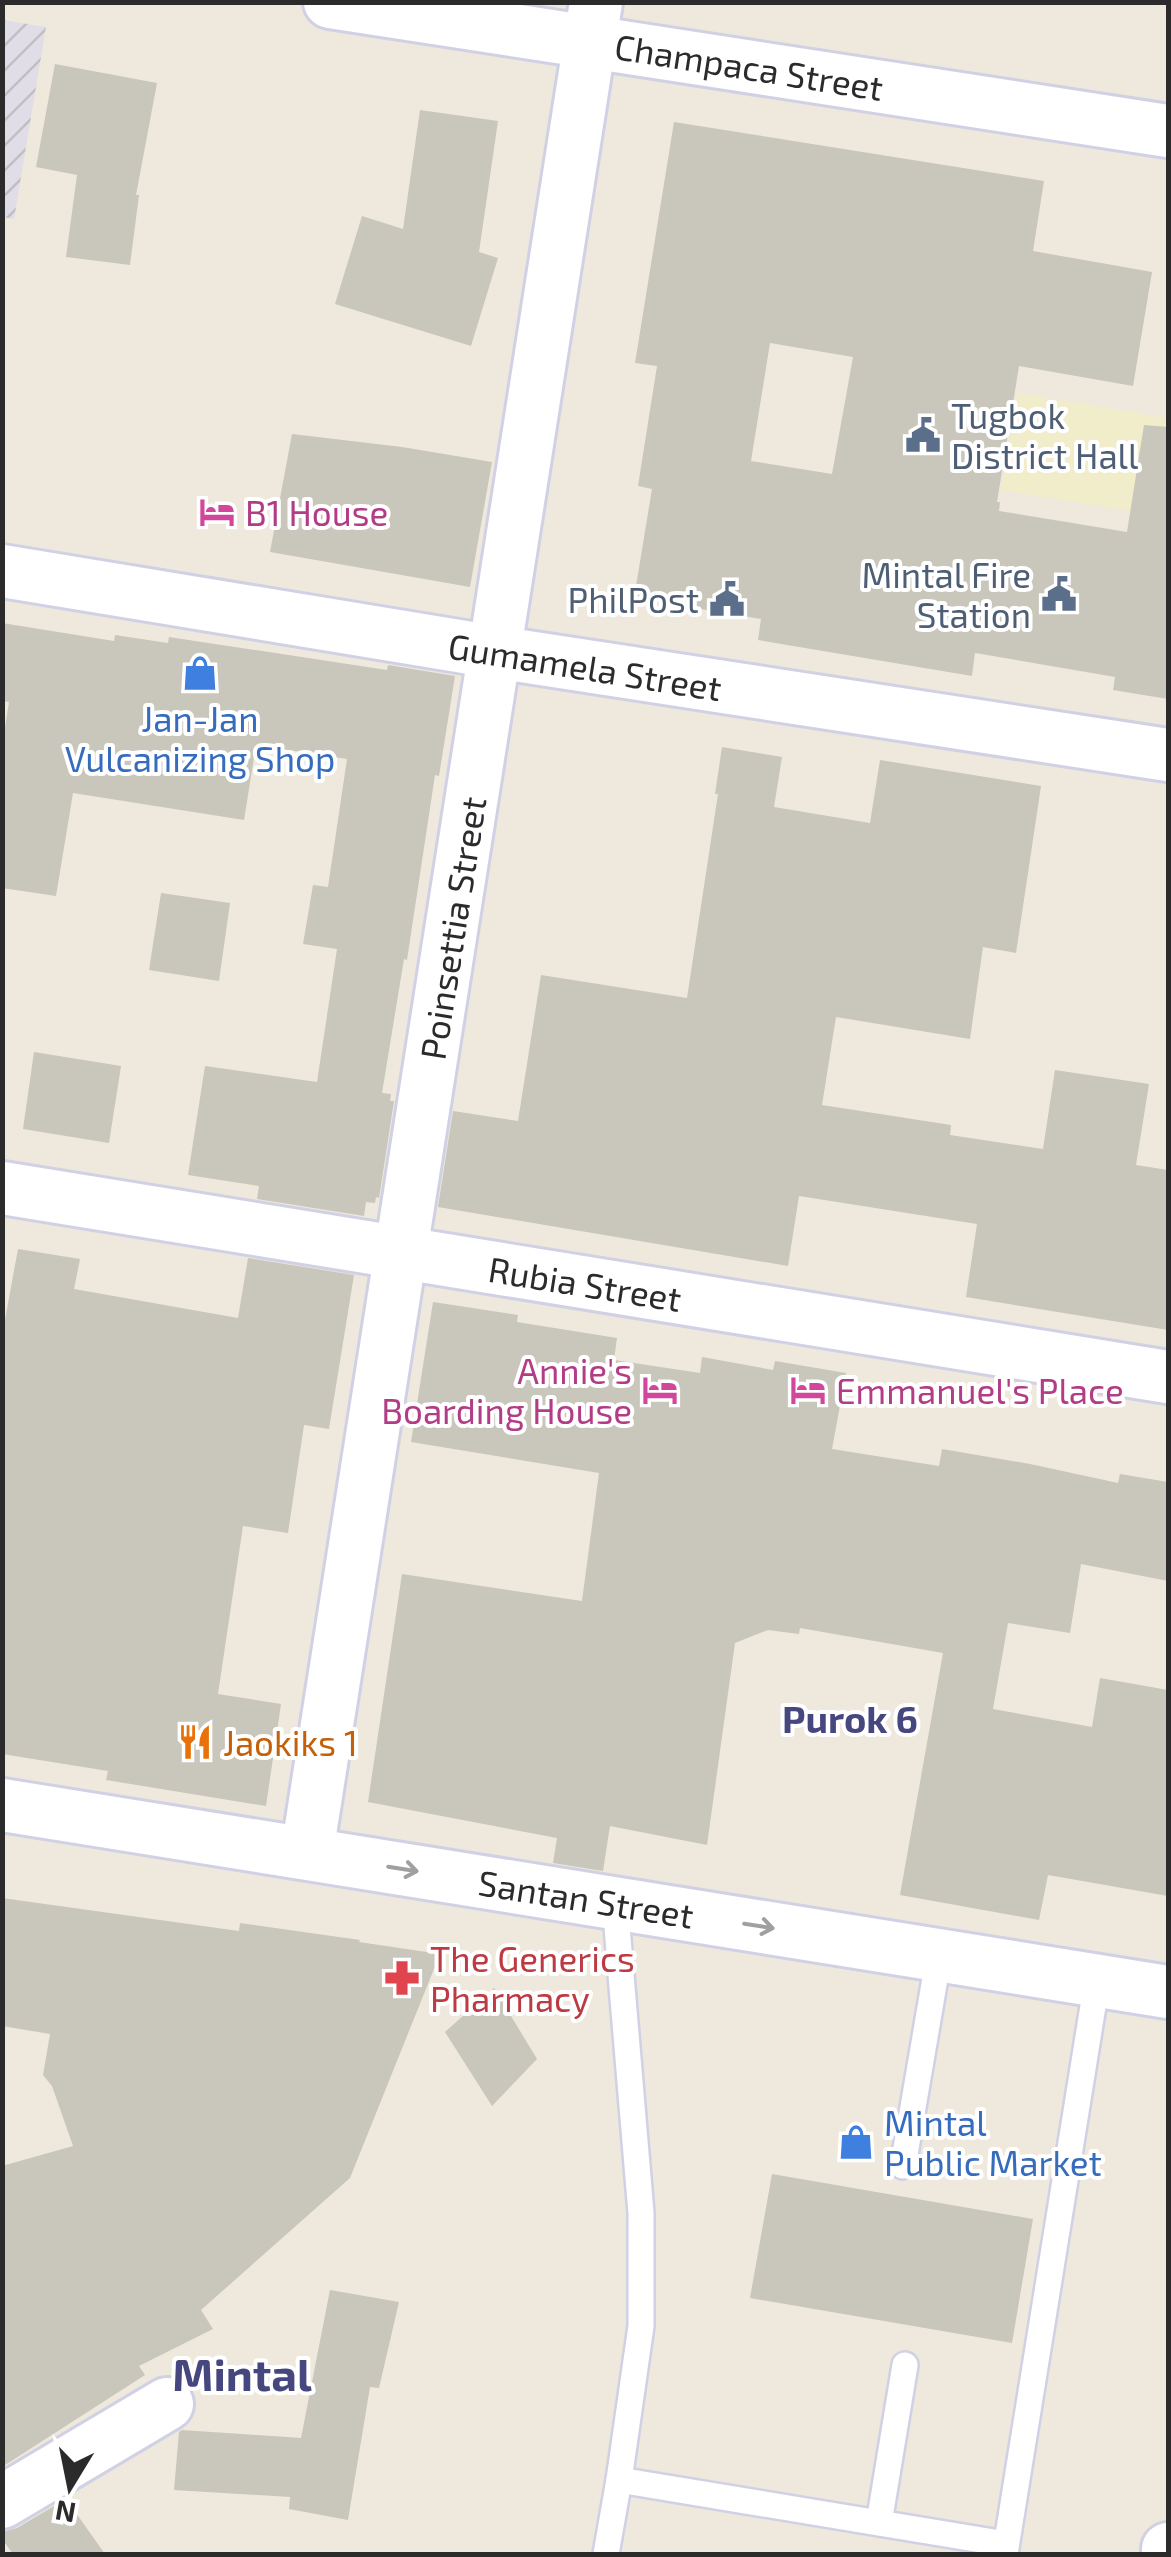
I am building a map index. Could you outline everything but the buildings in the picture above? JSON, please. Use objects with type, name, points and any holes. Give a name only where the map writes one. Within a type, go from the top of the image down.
[{"type":"street","name":"Champaca Street","points":[[330,2],[593,22],[1168,131]]},
{"type":"street","name":"Poinsettia Street","points":[[307,1854],[593,22]]},
{"type":"street","name":"Gumamela Street","points":[[2,571],[495,652],[1168,755]]},
{"type":"street","name":"Rubia Street","points":[[2,1188],[1168,1377]]},
{"type":"street","name":"Santan Street","points":[[2,1804],[1168,1992]]},
{"type":"street","points":[[2,2502],[167,2404]]},
{"type":"lane","points":[[606,2554],[641,2326],[641,2213],[615,1903]]},
{"type":"lane","points":[[903,2166],[939,1955]]},
{"type":"lane","points":[[620,2480],[879,2523],[1006,2549],[1096,1981]]},
{"type":"lane","points":[[879,2523],[905,2365]]},
{"type":"shaded area","points":[[3,20],[46,27],[14,219],[3,217]]},
{"type":"shaded area","points":[[1018,393],[1168,418],[1168,517],[1001,490]]},
{"type":"place","name":"Tugbok District Hall","points":[[923,435]]},
{"type":"place","name":"B1 House","points":[[217,512]]},
{"type":"place","name":"Mintal Fire Station","points":[[1059,594]]},
{"type":"place","name":"PhilPost","points":[[727,599]]},
{"type":"place","name":"Jan-Jan Vulcanizing Shop","points":[[200,673]]},
{"type":"place","name":"Annie's Boarding House","points":[[660,1390]]},
{"type":"place","name":"Emmanuel's Place","points":[[808,1390]]},
{"type":"place","name":"Jaokiks 1","points":[[195,1742]]},
{"type":"place","name":"The Generics Pharmacy","points":[[402,1978]]},
{"type":"place","name":"Mintal Public Market","points":[[856,2142]]},
{"type":"district","name":"Purok 6","points":[[850,1718]]},
{"type":"district","name":"Mintal","points":[[242,2373]]}]
